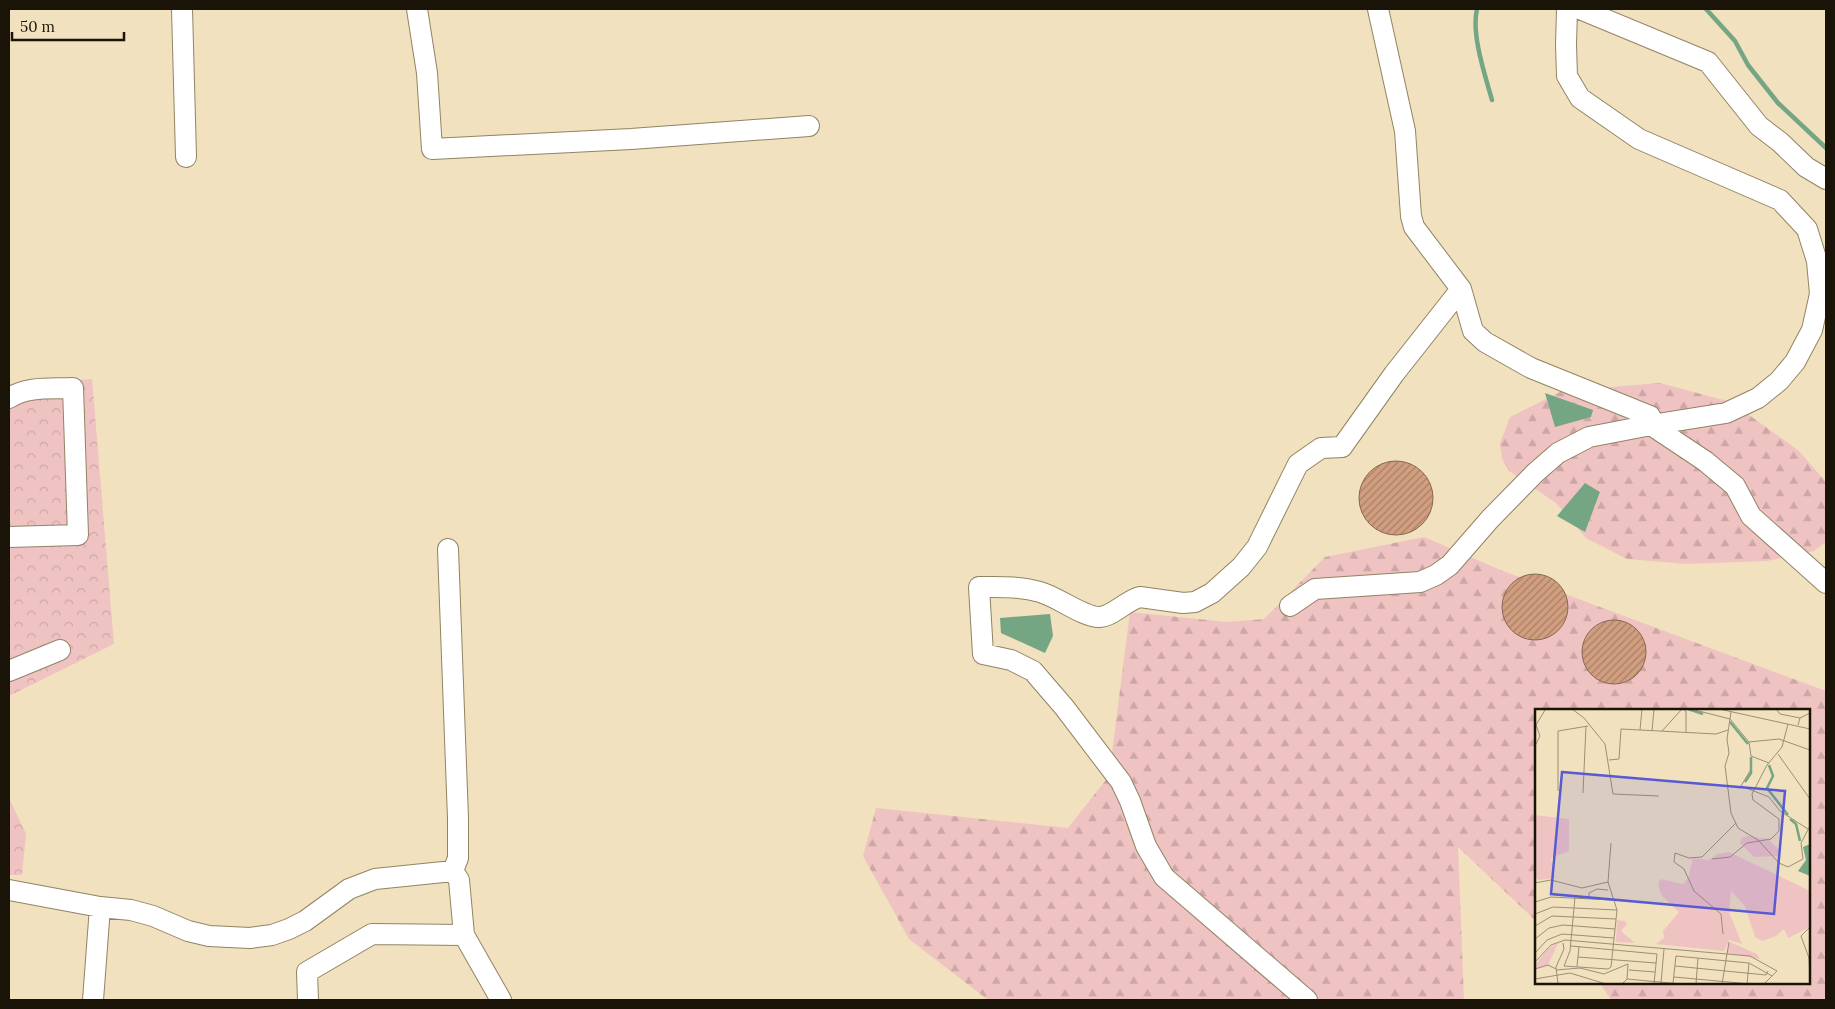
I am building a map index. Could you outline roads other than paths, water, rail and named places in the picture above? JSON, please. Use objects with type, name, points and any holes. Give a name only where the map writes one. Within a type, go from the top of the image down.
[{"type":"street","points":[[182,9],[186,157]]},
{"type":"street","points":[[417,9],[427,73],[432,149],[631,139],[809,126]]},
{"type":"street","points":[[1378,9],[1405,131],[1411,216],[1414,227],[1461,289],[1473,331],[1485,342],[1531,368],[1650,416],[1650,425]]},
{"type":"street","points":[[1290,606],[1315,589],[1420,582],[1436,576],[1450,565],[1535,472],[1558,453],[1589,438],[1650,425],[1726,413],[1758,398],[1779,381],[1795,362],[1812,330],[1820,294],[1817,261],[1807,229],[1780,200],[1639,138],[1580,98],[1567,76],[1567,9]]},
{"type":"street","points":[[1580,9],[1708,62],[1759,126],[1780,142],[1806,167],[1826,179]]},
{"type":"street","points":[[1307,1000],[1164,877],[1146,846],[1121,782],[1064,707],[1033,671],[1011,660],[983,654],[979,587],[1018,588],[1040,592],[1090,616],[1099,618],[1105,617],[1134,598],[1140,597],[1183,603],[1202,599],[1212,593],[1241,567],[1257,547],[1298,464],[1321,448],[1342,446],[1394,374],[1461,289]]},
{"type":"street","points":[[9,398],[20,391],[32,389],[73,388],[78,534],[9,536]]},
{"type":"street","points":[[1650,425],[1705,461],[1735,486],[1751,516],[1826,583]]},
{"type":"street","points":[[448,549],[458,819],[458,858],[453,871]]},
{"type":"street","points":[[9,671],[60,650]]},
{"type":"street","points":[[9,890],[100,907],[131,910],[154,916],[188,931],[209,936],[250,938],[272,935],[289,929],[349,889],[375,879],[453,871]]},
{"type":"street","points":[[453,871],[459,880],[464,935],[501,1000]]},
{"type":"street","points":[[93,1000],[100,907]]},
{"type":"street","points":[[308,1000],[307,972],[372,934],[464,935]]},
{"type":"waterway","points":[[1477,9],[1477,42],[1492,100]]},
{"type":"waterway","points":[[1706,9],[1735,41],[1748,65],[1778,103],[1826,148]]}]
